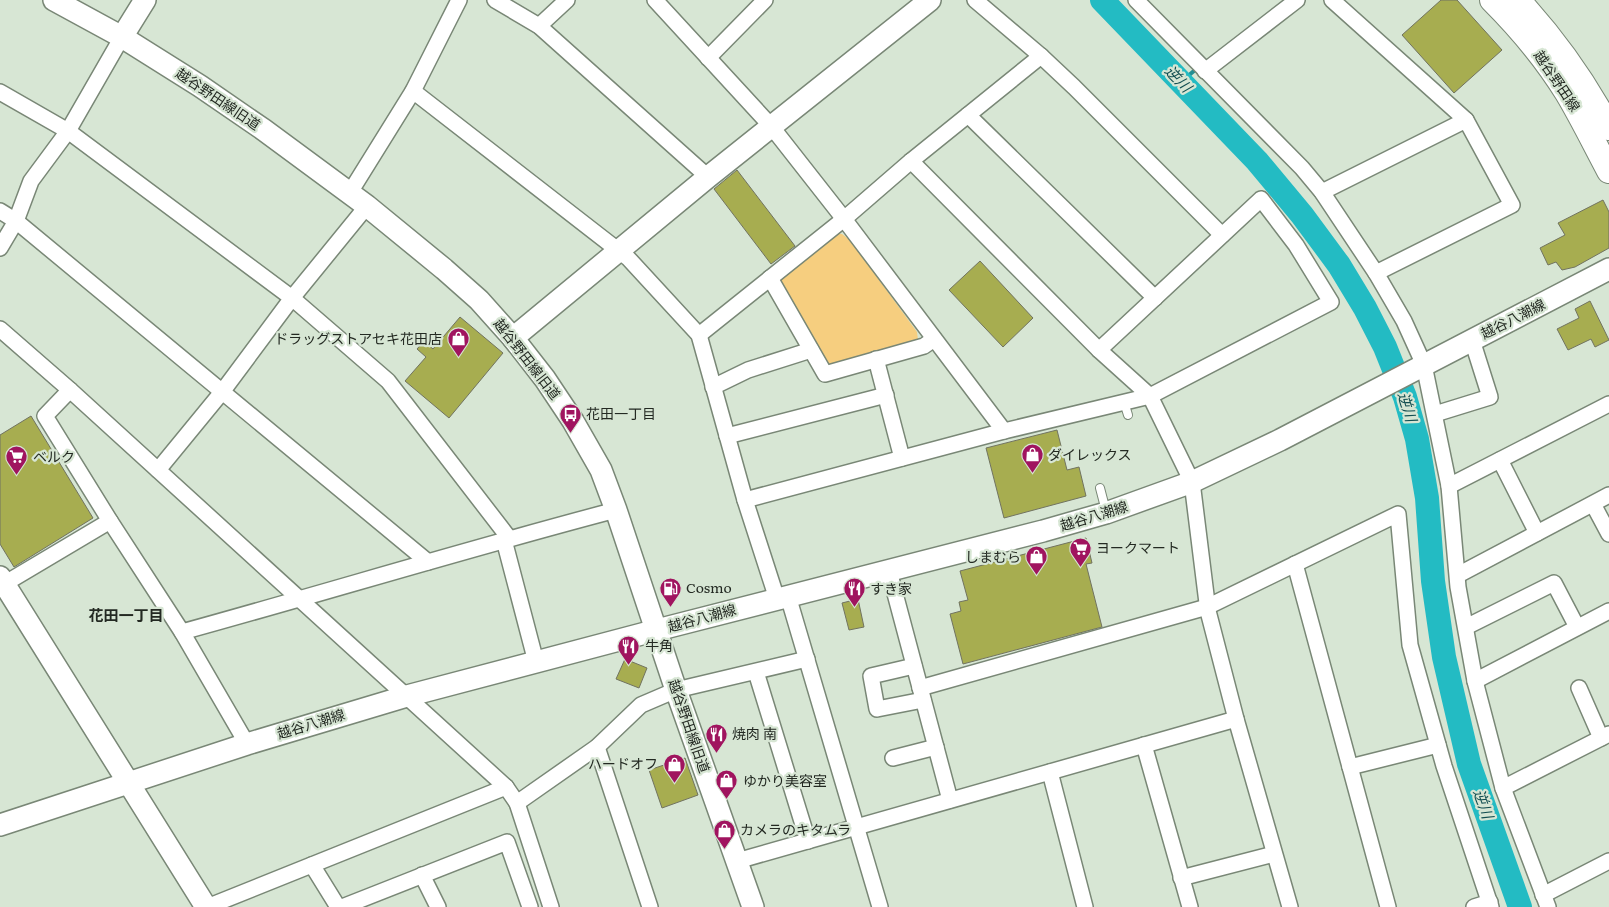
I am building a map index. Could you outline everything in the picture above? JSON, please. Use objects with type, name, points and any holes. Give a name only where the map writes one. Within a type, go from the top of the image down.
[{"type":"main road","name":"越谷野田線","points":[[1492,0],[1523,34],[1562,85],[1609,171]]},
{"type":"main road","name":"越谷野田線","points":[[1518,0],[1561,51],[1609,128]]},
{"type":"street","name":"越谷野田線旧道","points":[[54,0],[122,37],[200,86],[264,130],[367,206],[444,269],[479,300],[514,338],[545,379],[573,421],[600,470],[616,510],[676,690],[753,907]]},
{"type":"street","points":[[0,248],[16,221],[31,181],[68,131],[145,0]]},
{"type":"street","points":[[349,194],[414,91],[459,0]]},
{"type":"street","points":[[495,0],[539,26],[708,177]]},
{"type":"street","points":[[539,26],[567,0]]},
{"type":"street","points":[[655,0],[771,126],[844,218],[1004,431]]},
{"type":"street","points":[[708,58],[765,0]]},
{"type":"street","points":[[514,338],[618,250],[930,0]]},
{"type":"street","points":[[975,0],[1041,56],[1074,87],[1222,235]]},
{"type":"street","points":[[1136,0],[1302,168],[1322,192],[1376,272],[1404,321],[1435,414],[1449,486],[1458,575],[1475,681],[1503,788],[1546,901],[1609,861]]},
{"type":"street","points":[[1205,71],[1297,0]]},
{"type":"street","points":[[1332,0],[1466,120],[1512,204],[1376,272]]},
{"type":"street","points":[[699,335],[1041,56]]},
{"type":"street","points":[[414,91],[628,258],[699,335],[745,500],[806,659],[880,907]]},
{"type":"street","points":[[0,92],[68,131],[292,298],[388,381],[507,539],[536,662]]},
{"type":"street","points":[[968,115],[1155,298]]},
{"type":"street","points":[[1322,192],[1466,120]]},
{"type":"street","points":[[911,161],[1099,350],[1150,396],[1192,482],[1207,606],[1236,719],[1290,907]]},
{"type":"street","points":[[745,500],[1004,431],[1126,409],[1331,302],[1296,245],[1261,199],[1099,350]]},
{"type":"street","points":[[158,470],[222,392],[292,298],[367,206]]},
{"type":"street","points":[[0,212],[16,221],[428,562]]},
{"type":"street","name":"越谷八潮線","points":[[0,825],[247,744],[408,696],[1106,513],[1192,482],[1280,440],[1609,269]]},
{"type":"street","points":[[770,278],[825,374],[924,346],[934,339]]},
{"type":"street","points":[[0,329],[70,390],[506,787],[518,803],[551,907]]},
{"type":"street","points":[[1435,414],[1490,397],[1472,340]]},
{"type":"street","points":[[713,387],[748,370],[811,350]]},
{"type":"street","points":[[876,359],[902,458]]},
{"type":"street","points":[[70,390],[46,416],[110,521],[182,632],[247,744]]},
{"type":"street","points":[[727,436],[886,395]]},
{"type":"street","points":[[1449,486],[1609,404]]},
{"type":"street","points":[[1500,460],[1537,533]]},
{"type":"street","points":[[1458,575],[1609,495]]},
{"type":"street","points":[[1593,504],[1609,534]]},
{"type":"street","points":[[182,632],[507,539],[616,510]]},
{"type":"street","points":[[914,666],[870,676],[877,709],[1207,606],[1398,514],[1410,645],[1438,745],[1490,905],[1474,907]]},
{"type":"street","points":[[110,521],[2,581],[206,907],[506,787]]},
{"type":"street","points":[[1295,564],[1388,907]]},
{"type":"street","points":[[889,571],[950,800]]},
{"type":"street","points":[[1466,627],[1554,583],[1577,627]]},
{"type":"street","points":[[1475,681],[1609,611]]},
{"type":"street","points":[[518,803],[597,746],[641,705],[676,690],[806,659]]},
{"type":"street","points":[[756,672],[808,841]]},
{"type":"street","points":[[1503,788],[1606,737],[1579,688]]},
{"type":"street","points":[[737,861],[1236,719]]},
{"type":"street","points":[[1144,745],[1190,907]]},
{"type":"street","points":[[1350,767],[1438,745]]},
{"type":"street","points":[[597,746],[650,907]]},
{"type":"street","points":[[893,758],[936,747]]},
{"type":"street","points":[[1050,772],[1085,907]]},
{"type":"street","points":[[312,865],[340,907],[507,842],[530,907]]},
{"type":"street","points":[[1181,878],[1274,854]]},
{"type":"street","points":[[422,875],[438,907]]},
{"type":"lane","points":[[1100,488],[1106,513]]},
{"type":"shaded area","points":[[834,233],[842,234],[850,240],[917,332],[918,340],[914,344],[833,364],[828,363],[823,358],[781,283],[781,278]]},
{"type":"building","points":[[1441,0],[1457,0],[1502,50],[1454,93],[1402,35]]},
{"type":"building","points":[[737,170],[795,246],[771,264],[714,189]]},
{"type":"building","points":[[1603,200],[1609,212],[1609,248],[1575,267],[1562,270],[1556,262],[1548,265],[1540,248],[1565,235],[1558,223]]},
{"type":"building","points":[[980,261],[1033,318],[1003,347],[949,290]]},
{"type":"building","points":[[1590,301],[1609,340],[1595,347],[1591,339],[1568,350],[1557,329],[1579,318],[1575,309]]},
{"type":"building","points":[[460,317],[503,353],[449,418],[405,381],[426,357],[417,349],[424,341],[433,349]]},
{"type":"building","points":[[31,416],[93,518],[14,567],[0,544],[0,435]]},
{"type":"building","points":[[1057,430],[1067,470],[1079,467],[1086,496],[1004,518],[986,448]]},
{"type":"building","points":[[1086,538],[1092,563],[1086,564],[1102,627],[963,664],[950,614],[961,611],[959,602],[968,600],[960,571]]},
{"type":"building","points":[[858,599],[864,627],[849,630],[842,603]]},
{"type":"building","points":[[625,659],[647,668],[639,688],[616,679]]},
{"type":"building","points":[[685,758],[698,795],[662,808],[649,770]]},
{"type":"waterway","name":"逆川","points":[[1102,0],[1257,161],[1302,215],[1339,265],[1365,308],[1385,347],[1405,397],[1417,439],[1427,498],[1433,581],[1444,657],[1469,764],[1520,907]]},
{"type":"waterway","points":[[1181,82],[1195,70]]},
{"type":"place","name":"ドラッグストアセキ花田店","points":[[458,358]]},
{"type":"place","name":"花田一丁目","points":[[570,433]]},
{"type":"place","name":"ダイレックス","points":[[1032,474]]},
{"type":"place","name":"ベルク","points":[[17,476]]},
{"type":"place","name":"ヨークマート","points":[[1080,567]]},
{"type":"place","name":"しまむら","points":[[1037,576]]},
{"type":"place","name":"Cosmo","points":[[670,607]]},
{"type":"place","name":"すき家","points":[[854,608]]},
{"type":"place","name":"牛角","points":[[629,665]]},
{"type":"place","name":"焼肉 南","points":[[716,753]]},
{"type":"place","name":"ハードオフ","points":[[674,783]]},
{"type":"place","name":"ゆかり美容室","points":[[727,800]]},
{"type":"place","name":"カメラのキタムラ","points":[[724,849]]},
{"type":"district","name":"花田一丁目","points":[[126,616]]}]
